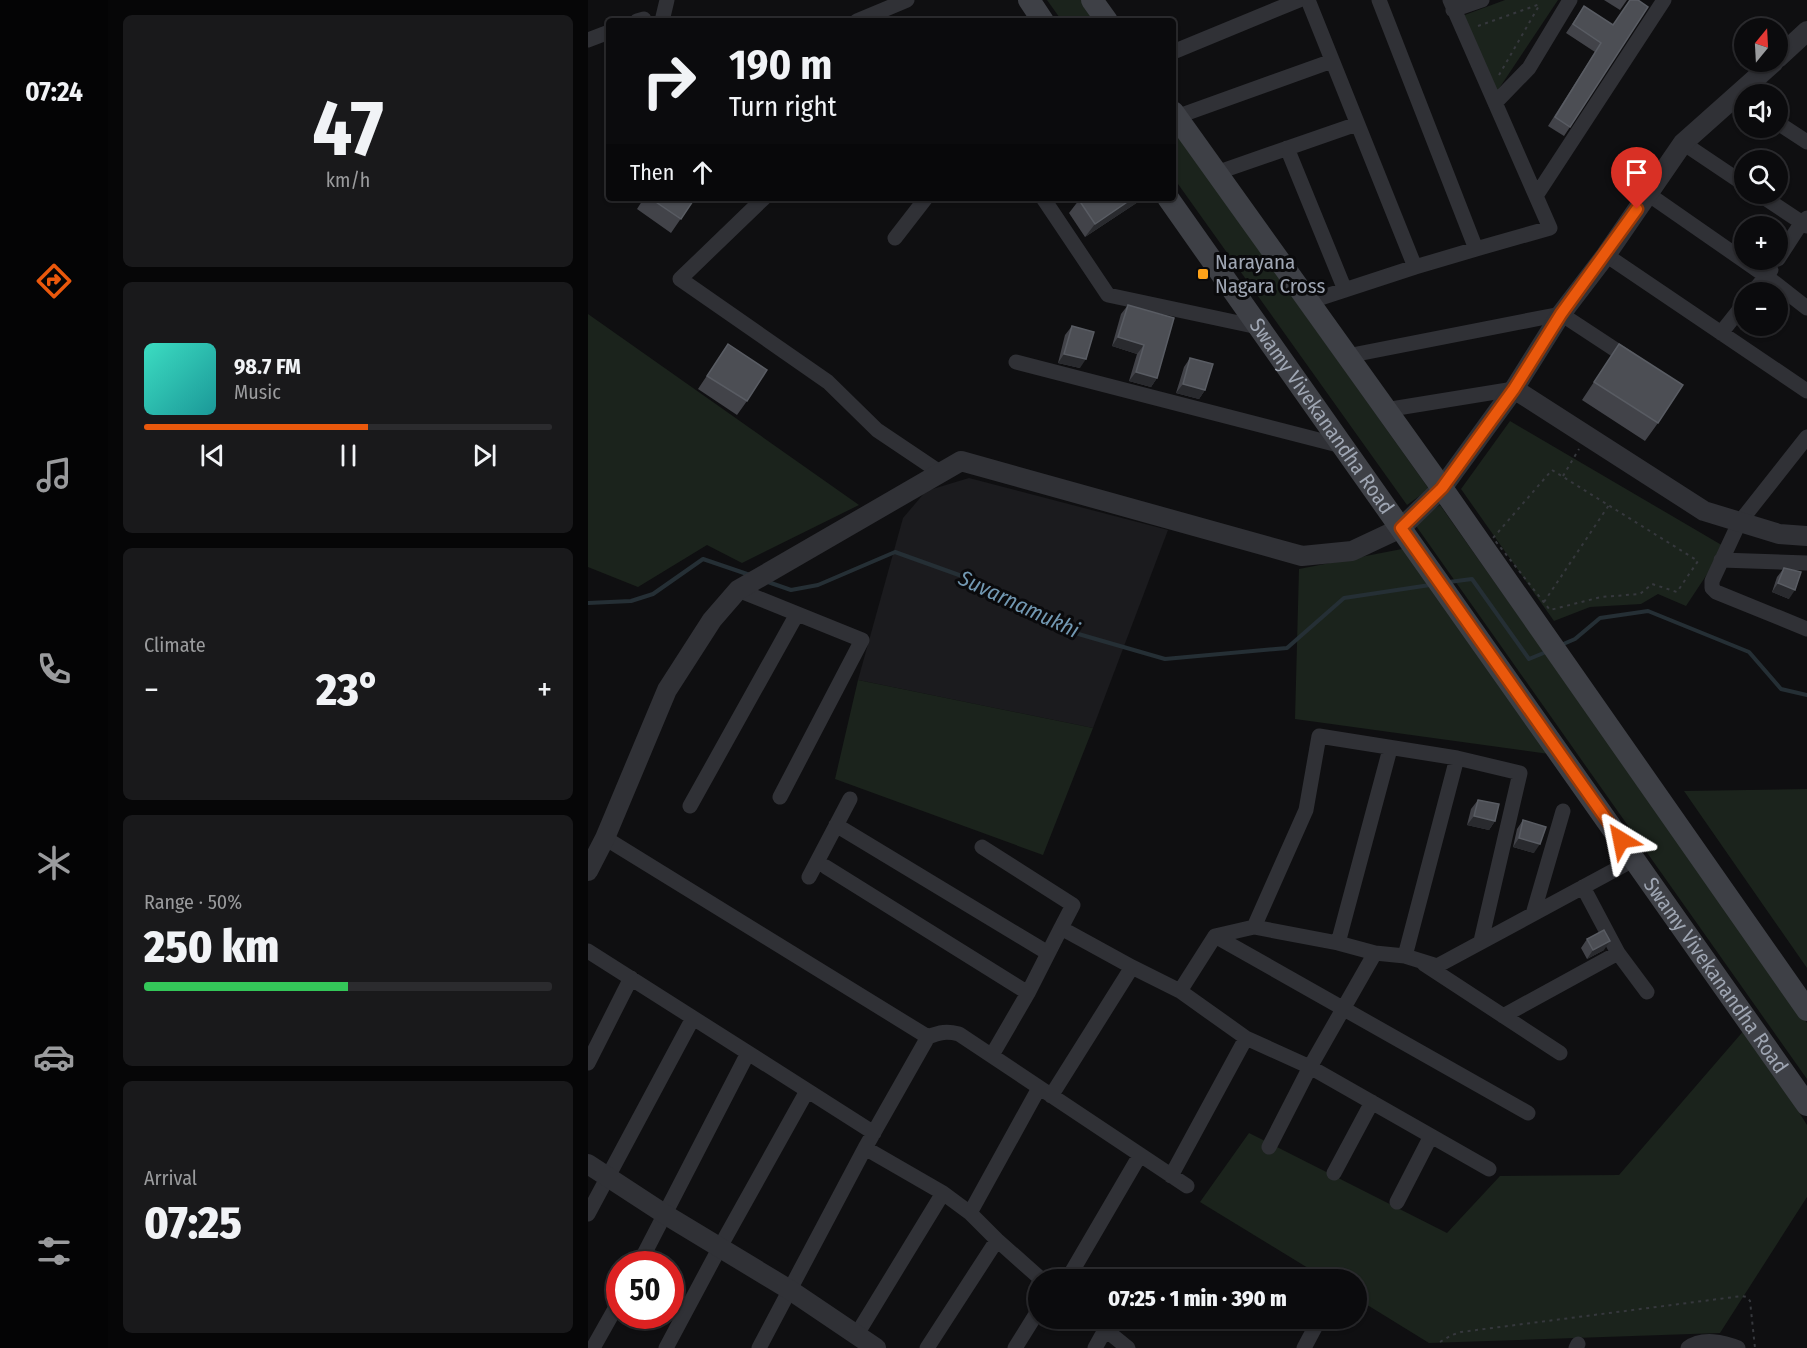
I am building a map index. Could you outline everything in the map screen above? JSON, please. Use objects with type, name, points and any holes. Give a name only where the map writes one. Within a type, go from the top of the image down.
[{"type":"main road","points":[[1029,0],[1041,18]]},
{"type":"main road","points":[[1092,0],[1105,18]]},
{"type":"main road","points":[[1176,115],[1442,488],[1807,1010]]},
{"type":"main road","name":"Swamy Vivekanandha Road","points":[[1170,201],[1807,1106]]},
{"type":"street","points":[[663,18],[667,0]]},
{"type":"street","points":[[864,18],[907,0]]},
{"type":"street","points":[[1176,51],[1299,0]]},
{"type":"street","points":[[1308,0],[1415,267]]},
{"type":"street","points":[[1379,0],[1476,249]]},
{"type":"street","points":[[1308,302],[1415,267],[1550,228],[1451,5],[1482,0]]},
{"type":"street","points":[[1495,103],[1529,68],[1570,0]]},
{"type":"street","points":[[1536,196],[1664,0]]},
{"type":"street","points":[[1788,49],[1807,31]]},
{"type":"street","points":[[588,40],[606,33]]},
{"type":"street","points":[[1176,114],[1332,61]]},
{"type":"street","points":[[1754,84],[1765,72]]},
{"type":"street","points":[[588,871],[605,838],[667,690],[712,620],[739,590],[961,462],[1302,556],[1352,551],[1401,528],[1442,488],[1514,389],[1561,314],[1606,255],[1683,143],[1734,104]]},
{"type":"street","points":[[1216,173],[1357,123]]},
{"type":"street","points":[[1788,130],[1807,142]]},
{"type":"street","points":[[1683,143],[1734,177]]},
{"type":"street","points":[[1287,148],[1345,290]]},
{"type":"street","points":[[1648,194],[1766,276],[1807,308]]},
{"type":"street","points":[[761,201],[680,279],[828,382],[877,430],[941,473]]},
{"type":"street","points":[[895,238],[924,201]]},
{"type":"street","points":[[1045,201],[1108,295],[1258,327]]},
{"type":"street","points":[[1775,204],[1805,222],[1788,244]]},
{"type":"street","points":[[1606,255],[1807,391]]},
{"type":"street","points":[[1761,282],[1770,270]]},
{"type":"street","points":[[1347,356],[1561,314],[1636,363]]},
{"type":"street","points":[[1721,333],[1734,317]]},
{"type":"street","points":[[1016,362],[1342,446]]},
{"type":"street","points":[[1386,410],[1514,389],[1704,511],[1779,534],[1807,536]]},
{"type":"street","points":[[1807,437],[1739,523],[1712,581],[1712,588],[1716,592],[1807,629]]},
{"type":"street","points":[[1721,560],[1807,563]]},
{"type":"street","points":[[739,590],[862,640],[780,797]]},
{"type":"street","points":[[690,806],[797,614]]},
{"type":"street","points":[[1254,927],[1306,810],[1319,736],[1457,758],[1520,773],[1481,941]]},
{"type":"street","points":[[1338,943],[1390,749]]},
{"type":"street","points":[[1405,956],[1457,758]]},
{"type":"street","points":[[809,876],[850,799]]},
{"type":"street","points":[[1533,914],[1563,811]]},
{"type":"street","points":[[836,825],[1048,953]]},
{"type":"street","points":[[605,838],[928,1037],[948,1032],[959,1034],[1187,1186]]},
{"type":"street","points":[[982,847],[1073,905],[1028,993],[992,1055]]},
{"type":"street","points":[[1180,991],[1215,936],[1254,927],[1338,943],[1375,953],[1405,956],[1437,966],[1635,859]]},
{"type":"street","points":[[826,867],[1028,993]]},
{"type":"street","points":[[1583,887],[1618,953],[1647,992]]},
{"type":"street","points":[[1061,928],[1180,991],[1246,1038],[1310,1066],[1489,1169]]},
{"type":"street","points":[[1215,936],[1528,1113]]},
{"type":"street","points":[[588,951],[874,1133]]},
{"type":"street","points":[[1269,1147],[1310,1066],[1375,953]]},
{"type":"street","points":[[1503,1016],[1618,953]]},
{"type":"street","points":[[1421,962],[1560,1053]]},
{"type":"street","points":[[970,1213],[1045,1092],[1132,967]]},
{"type":"street","points":[[588,1063],[631,978]]},
{"type":"street","points":[[588,1214],[693,1018]]},
{"type":"street","points":[[759,1348],[865,1148],[928,1037]]},
{"type":"street","points":[[1171,1176],[1246,1038]]},
{"type":"street","points":[[646,1251],[748,1053]]},
{"type":"street","points":[[666,1348],[807,1090]]},
{"type":"street","points":[[1334,1173],[1372,1102]]},
{"type":"street","points":[[1397,1202],[1431,1136]]},
{"type":"street","points":[[865,1148],[943,1193],[970,1213],[1030,1269]]},
{"type":"street","points":[[1073,1269],[1140,1155]]},
{"type":"street","points":[[588,1164],[666,1215],[790,1290],[876,1348]]},
{"type":"street","points":[[857,1334],[943,1193]]},
{"type":"street","points":[[927,1348],[997,1240]]},
{"type":"street","points":[[593,1348],[606,1325]]},
{"type":"street","points":[[1016,1348],[1028,1328]]},
{"type":"street","points":[[1304,1348],[1314,1329]]},
{"type":"street","points":[[1095,1348],[1105,1330],[1128,1348]]},
{"type":"street","points":[[1688,1348],[1702,1342],[1723,1342],[1738,1348]]},
{"type":"path","points":[[1472,28],[1540,4],[1499,75]]},
{"type":"path","points":[[1563,477],[1586,436]]},
{"type":"path","points":[[1493,538],[1552,470],[1698,561],[1677,592],[1652,584],[1640,594],[1601,597],[1550,610]]},
{"type":"path","points":[[1544,602],[1609,505]]},
{"type":"path","points":[[1440,1342],[1461,1332],[1742,1296],[1747,1297],[1750,1301],[1755,1348]]},
{"type":"shaded area","points":[[1047,0],[1081,0],[1094,18],[1060,18]]},
{"type":"shaded area","points":[[1505,0],[1558,0],[1496,93],[1462,16]]},
{"type":"shaded area","points":[[1176,133],[1429,489],[1407,505],[1176,181]]},
{"type":"shaded area","points":[[588,314],[859,505],[742,563],[707,545],[638,587],[588,567]]},
{"type":"shaded area","points":[[1510,421],[1725,547],[1686,606],[1658,594],[1641,604],[1590,607],[1554,621],[1461,489]]},
{"type":"shaded area","points":[[969,478],[1168,530],[1093,728],[858,680],[903,518],[926,491]]},
{"type":"shaded area","points":[[1440,505],[1807,1023],[1807,1079],[1414,523]]},
{"type":"shaded area","points":[[1407,548],[1549,754],[1295,719],[1299,569]]},
{"type":"shaded area","points":[[858,680],[1093,728],[1043,855],[835,779]]},
{"type":"shaded area","points":[[1807,789],[1807,968],[1684,791]]},
{"type":"shaded area","points":[[1746,1028],[1807,1125],[1807,1197],[1720,1333],[1429,1343],[1367,1305],[1367,1269],[1310,1269],[1200,1202],[1249,1133],[1447,1233],[1500,1176],[1619,1175]]},
{"type":"building","points":[[1630,0],[1638,0],[1648,7],[1570,127],[1555,117],[1601,43],[1573,24],[1584,6],[1613,25]]},
{"type":"building","points":[[654,201],[693,201],[681,219]]},
{"type":"building","points":[[1080,201],[1129,201],[1095,224]]},
{"type":"building","points":[[1128,305],[1174,318],[1157,378],[1136,372],[1144,345],[1118,337]]},
{"type":"building","points":[[1072,326],[1094,332],[1086,359],[1064,354]]},
{"type":"building","points":[[728,344],[767,370],[747,401],[707,376]]},
{"type":"building","points":[[1619,344],[1683,385],[1658,423],[1594,382]]},
{"type":"building","points":[[1190,358],[1213,364],[1205,390],[1183,384]]},
{"type":"building","points":[[1784,568],[1801,572],[1795,590],[1778,583]]},
{"type":"building","points":[[1478,800],[1499,804],[1495,821],[1474,816]]},
{"type":"building","points":[[1523,820],[1546,827],[1540,844],[1519,838]]},
{"type":"building","points":[[1604,930],[1610,941],[1593,950],[1587,939]]},
{"type":"waterway","name":"Suvarnamukhi","points":[[768,582],[791,590],[818,585],[895,552],[998,589],[1068,631],[1165,659],[1287,648],[1344,598],[1430,585]]},
{"type":"waterway","name":"Suvarnamukhi","points":[[588,603],[631,601],[653,594],[703,559],[750,575]]},
{"type":"waterway","name":"Suvarnamukhi","points":[[1449,582],[1472,579],[1529,659],[1546,652]]},
{"type":"waterway","name":"Suvarnamukhi","points":[[1561,645],[1575,639],[1600,618],[1648,611],[1749,652],[1781,689],[1807,695]]},
{"type":"place","name":"Narayana Nagara Cross","points":[[1203,274]]},
{"type":"route","points":[[1621,840],[1401,528],[1442,488],[1514,389],[1561,314],[1606,255],[1637,209]]}]
